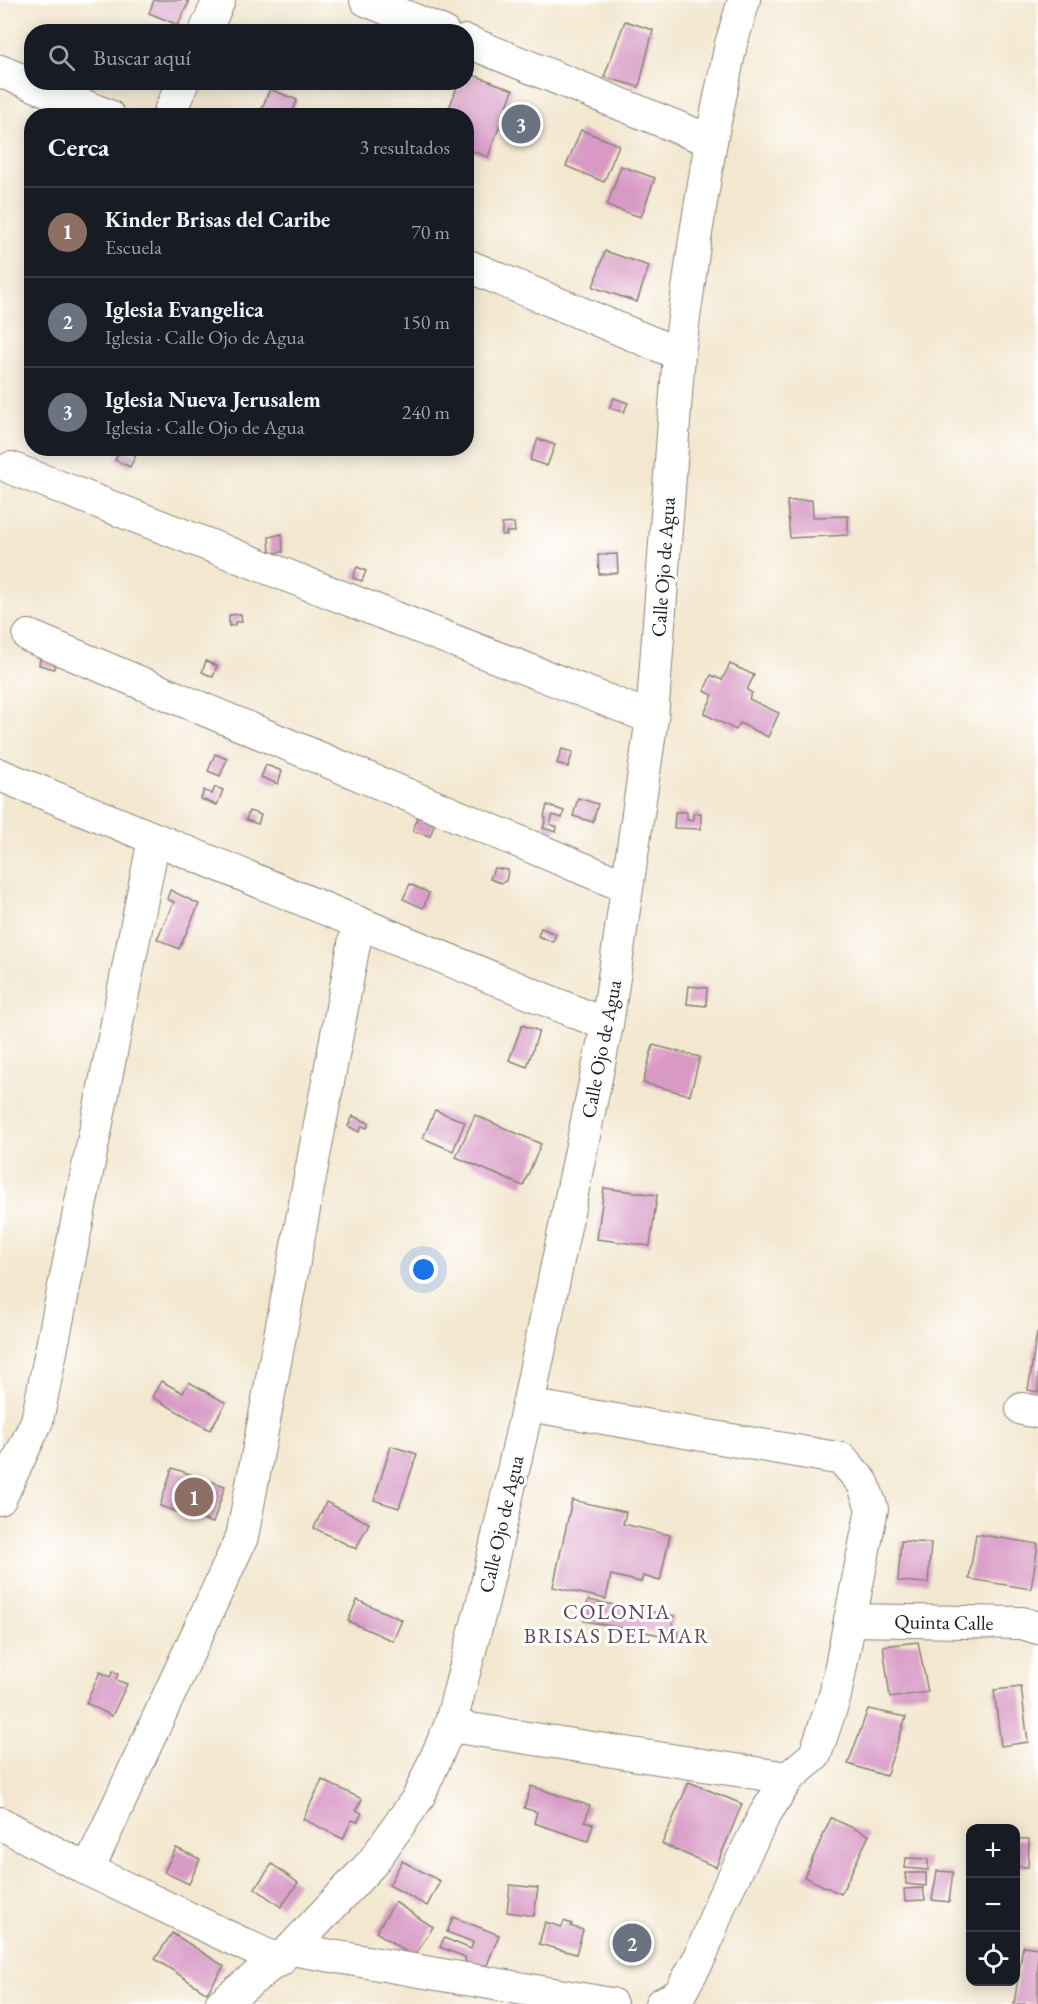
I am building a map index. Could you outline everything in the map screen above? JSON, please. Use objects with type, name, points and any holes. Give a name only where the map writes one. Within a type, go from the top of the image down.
[{"type":"street","points":[[208,24],[219,0]]},
{"type":"street","points":[[366,0],[424,24]]},
{"type":"street","name":"Calle Ojo de Agua","points":[[221,2004],[285,1955],[372,1863],[418,1798],[450,1726],[483,1601],[528,1405],[608,1026],[652,718],[680,354],[695,239],[711,141],[731,44],[744,0]]},
{"type":"street","points":[[474,44],[711,141]]},
{"type":"street","points":[[0,71],[24,81]]},
{"type":"street","points":[[46,90],[90,108]]},
{"type":"street","points":[[172,108],[179,90]]},
{"type":"street","points":[[474,268],[680,354]]},
{"type":"street","points":[[11,468],[652,718]]},
{"type":"street","points":[[29,636],[627,887]]},
{"type":"street","points":[[0,775],[608,1026]]},
{"type":"street","points":[[0,1499],[37,1421],[154,839]]},
{"type":"street","points":[[88,1869],[242,1537],[358,923]]},
{"type":"street","points":[[528,1405],[842,1459],[863,1483],[872,1509],[835,1696],[815,1755],[788,1778],[765,1814],[722,1900],[701,1955],[679,1995],[662,2004]]},
{"type":"street","name":"Quinta Calle","points":[[850,1620],[1022,1623],[1038,1628]]},
{"type":"street","points":[[450,1726],[788,1778]]},
{"type":"street","points":[[0,1823],[88,1869],[285,1955],[611,2004]]},
{"type":"building","points":[[154,0],[189,2],[178,24],[149,13]]},
{"type":"building","points":[[625,21],[653,30],[639,87],[604,77]]},
{"type":"building","points":[[474,75],[513,90],[488,157],[474,152],[474,108],[449,108],[456,90],[474,90]]},
{"type":"building","points":[[270,90],[297,100],[294,108],[262,108]]},
{"type":"building","points":[[581,130],[619,145],[604,182],[566,166]]},
{"type":"building","points":[[621,166],[655,178],[641,217],[607,206]]},
{"type":"building","points":[[605,251],[649,266],[637,302],[593,287]]},
{"type":"building","points":[[614,398],[628,403],[624,412],[609,408]]},
{"type":"building","points":[[538,439],[555,445],[547,466],[530,460]]},
{"type":"building","points":[[117,456],[136,456],[130,467],[115,460]]},
{"type":"building","points":[[812,500],[813,517],[848,516],[848,535],[790,538],[787,501]]},
{"type":"building","points":[[514,523],[515,532],[506,532],[507,535],[502,535],[502,524]]},
{"type":"building","points":[[282,534],[283,552],[270,553],[269,537]]},
{"type":"building","points":[[617,554],[618,573],[599,574],[598,555]]},
{"type":"building","points":[[357,567],[366,571],[362,581],[353,578]]},
{"type":"building","points":[[241,614],[242,622],[235,622],[235,625],[229,626],[229,615]]},
{"type":"building","points":[[41,654],[57,658],[54,669],[39,665]]},
{"type":"building","points":[[206,661],[217,666],[213,677],[202,672]]},
{"type":"building","points":[[730,664],[754,675],[747,690],[752,693],[749,699],[779,713],[768,737],[740,723],[736,730],[704,714],[713,695],[704,691],[711,675],[722,680]]},
{"type":"building","points":[[562,749],[573,752],[568,767],[557,763]]},
{"type":"building","points":[[215,754],[227,759],[220,776],[208,771]]},
{"type":"building","points":[[266,765],[282,771],[278,784],[261,777]]},
{"type":"building","points":[[215,787],[223,790],[217,805],[201,799],[204,790],[212,794]]},
{"type":"building","points":[[578,798],[598,804],[593,822],[573,816]]},
{"type":"building","points":[[547,805],[564,811],[562,818],[553,815],[550,824],[557,827],[556,832],[543,828]]},
{"type":"building","points":[[249,811],[261,815],[258,824],[246,820]]},
{"type":"building","points":[[675,812],[687,812],[687,819],[693,820],[693,813],[701,813],[701,829],[674,828]]},
{"type":"building","points":[[418,814],[436,820],[430,836],[413,831]]},
{"type":"building","points":[[494,868],[508,870],[506,881],[501,883],[490,879]]},
{"type":"building","points":[[410,884],[429,893],[423,908],[403,899]]},
{"type":"building","points":[[170,890],[199,904],[179,949],[157,939],[174,902],[167,899]]},
{"type":"building","points":[[541,928],[556,934],[553,942],[538,936]]},
{"type":"building","points":[[689,986],[707,988],[706,1006],[687,1004]]},
{"type":"building","points":[[522,1025],[539,1031],[527,1067],[509,1060]]},
{"type":"building","points":[[653,1045],[700,1057],[690,1095],[643,1083]]},
{"type":"building","points":[[435,1110],[465,1122],[453,1151],[423,1138]]},
{"type":"building","points":[[475,1115],[541,1144],[523,1186],[456,1157]]},
{"type":"building","points":[[353,1116],[369,1123],[367,1128],[362,1126],[359,1132],[348,1126]]},
{"type":"building","points":[[604,1188],[657,1195],[650,1246],[597,1239]]},
{"type":"building","points":[[1038,1333],[1038,1392],[1028,1390]]},
{"type":"building","points":[[161,1381],[183,1393],[189,1382],[226,1403],[210,1430],[152,1397]]},
{"type":"building","points":[[391,1446],[417,1454],[399,1508],[374,1500]]},
{"type":"building","points":[[172,1468],[225,1486],[213,1523],[160,1506]]},
{"type":"building","points":[[572,1500],[626,1512],[623,1524],[670,1535],[660,1581],[643,1576],[641,1582],[611,1575],[606,1599],[553,1587]]},
{"type":"building","points":[[326,1502],[369,1523],[356,1549],[314,1528]]},
{"type":"building","points":[[976,1534],[1038,1544],[1031,1589],[969,1579]]},
{"type":"building","points":[[901,1541],[931,1543],[928,1583],[898,1581]]},
{"type":"building","points":[[357,1600],[402,1620],[393,1641],[348,1621]]},
{"type":"building","points":[[588,1600],[674,1616],[672,1629],[678,1630],[677,1638],[584,1621]]},
{"type":"building","points":[[918,1642],[928,1692],[890,1698],[883,1646]]},
{"type":"building","points":[[113,1671],[118,1674],[116,1680],[127,1684],[112,1716],[86,1703],[100,1672],[110,1677]]},
{"type":"building","points":[[1021,1687],[1028,1742],[1001,1746],[994,1690]]},
{"type":"building","points":[[868,1709],[906,1717],[886,1776],[848,1764]]},
{"type":"building","points":[[322,1780],[362,1799],[356,1810],[362,1813],[357,1822],[352,1820],[343,1839],[303,1819]]},
{"type":"building","points":[[689,1782],[742,1804],[716,1867],[662,1844]]},
{"type":"building","points":[[531,1786],[590,1806],[585,1821],[593,1824],[588,1841],[534,1823],[537,1812],[524,1808]]},
{"type":"building","points":[[831,1818],[869,1835],[841,1894],[804,1877]]},
{"type":"building","points":[[1020,1839],[1029,1839],[1028,1867],[1020,1867]]},
{"type":"building","points":[[176,1848],[200,1859],[189,1884],[164,1872]]},
{"type":"building","points":[[906,1858],[928,1859],[928,1870],[905,1868]]},
{"type":"building","points":[[402,1861],[440,1881],[427,1906],[389,1885]]},
{"type":"building","points":[[272,1864],[298,1883],[281,1907],[255,1888]]},
{"type":"building","points":[[937,1871],[953,1872],[949,1902],[932,1900]]},
{"type":"building","points":[[906,1873],[926,1873],[926,1886],[906,1884]]},
{"type":"building","points":[[510,1885],[538,1888],[534,1916],[507,1912]]},
{"type":"building","points":[[923,1888],[925,1900],[905,1901],[904,1889]]},
{"type":"building","points":[[395,1902],[433,1927],[414,1957],[376,1932]]},
{"type":"building","points":[[453,1917],[499,1935],[487,1965],[466,1966],[465,1957],[440,1947],[444,1938],[471,1949],[473,1942],[447,1932]]},
{"type":"building","points":[[564,1921],[572,1924],[570,1926],[583,1930],[576,1954],[539,1944],[545,1922],[562,1927]]},
{"type":"building","points":[[172,1933],[224,1966],[207,1993],[155,1959]]},
{"type":"building","points":[[1023,1946],[1038,1948],[1038,2004],[1014,2004],[1017,1986],[1020,1986]]},
{"type":"place","name":"Iglesia Nueva Jerusalem","points":[[521,124]]},
{"type":"place","name":"Kinder Brisas del Caribe","points":[[194,1497]]},
{"type":"place","name":"Iglesia Evangelica","points":[[632,1943]]},
{"type":"district","name":"COLONIA BRISAS DEL MAR","points":[[617,1623]]}]
